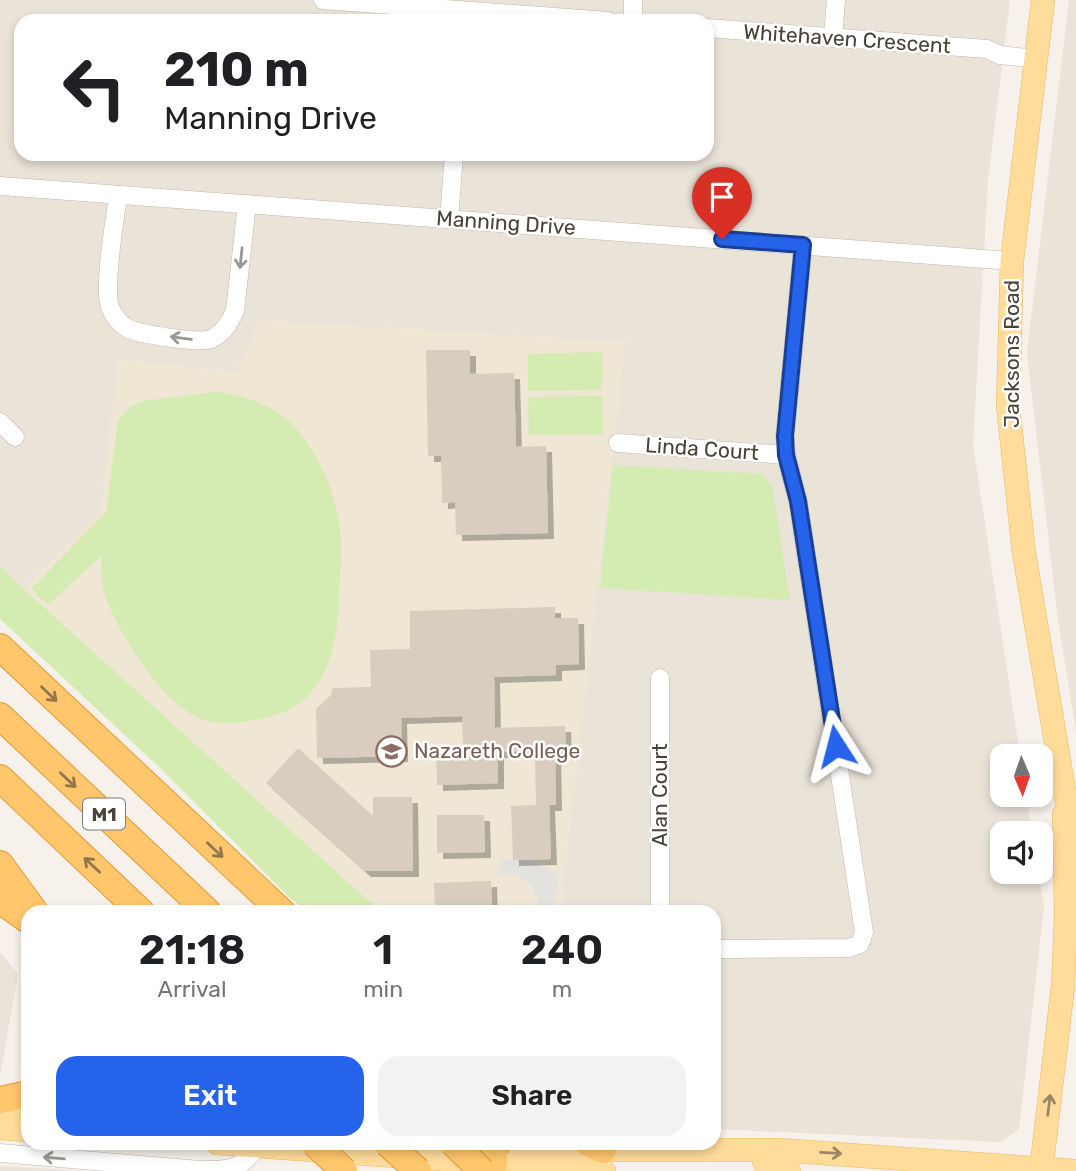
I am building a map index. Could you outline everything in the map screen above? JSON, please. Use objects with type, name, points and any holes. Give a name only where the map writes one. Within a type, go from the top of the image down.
[{"type":"highway","points":[[0,647],[275,905]]},
{"type":"highway","name":"M1","points":[[0,716],[201,905]]},
{"type":"highway","name":"M1","points":[[0,778],[134,905]]},
{"type":"highway","points":[[0,864],[30,905]]},
{"type":"highway","points":[[0,900],[21,915]]},
{"type":"highway","points":[[0,1100],[21,1096]]},
{"type":"highway","points":[[322,1150],[344,1171]]},
{"type":"highway","points":[[395,1150],[418,1171]]},
{"type":"highway","points":[[469,1150],[490,1159]]},
{"type":"main road","name":"Jacksons Road","points":[[1043,0],[1012,261],[1008,406],[1024,553],[1064,790],[1076,834]]},
{"type":"main road","name":"Jacksons Road","points":[[1041,1169],[1063,986],[1066,915],[1064,790]]},
{"type":"main road","points":[[0,1108],[21,1110]]},
{"type":"main road","points":[[0,1128],[21,1130]]},
{"type":"main road","points":[[342,1150],[490,1159],[779,1150],[1075,1171]]},
{"type":"main road","points":[[564,1150],[598,1155]]},
{"type":"main road","points":[[779,1150],[766,1157],[766,1167],[789,1171]]},
{"type":"street","points":[[323,0],[446,14]]},
{"type":"street","points":[[833,38],[836,0]]},
{"type":"street","name":"Whitehaven Crescent","points":[[714,29],[987,49],[1000,55],[1037,53]]},
{"type":"street","points":[[449,219],[453,161]]},
{"type":"street","name":"Manning Drive","points":[[0,186],[1012,261]]},
{"type":"street","points":[[118,195],[108,292],[112,312],[123,325],[138,332],[203,340],[210,340],[227,327],[235,311],[247,204]]},
{"type":"street","points":[[721,949],[849,948],[860,944],[864,932],[798,501],[786,455],[785,422],[803,245]]},
{"type":"street","points":[[0,422],[15,437]]},
{"type":"street","name":"Linda Court","points":[[618,443],[786,455]]},
{"type":"street","name":"Alan Court","points":[[660,678],[660,905]]},
{"type":"street","points":[[0,1153],[200,1170],[233,1170],[248,1161],[256,1150]]},
{"type":"shaded area","points":[[0,0],[1010,0],[988,180],[973,445],[1018,744],[990,744],[990,807],[1028,807],[1030,821],[990,821],[990,884],[1040,884],[1044,906],[1019,1129],[1000,1142],[721,1129],[721,905],[561,905],[625,342],[238,372],[119,360],[101,510],[25,590],[0,566]]},
{"type":"shaded area","points":[[1069,0],[1076,0],[1076,731],[1058,620],[1027,353]]},
{"type":"shaded area","name":"Nazareth College","points":[[259,320],[625,342],[561,905],[373,905],[25,590],[101,510],[118,360],[237,372]]},
{"type":"shaded area","points":[[502,860],[530,860],[559,875],[555,905],[537,905],[540,897],[535,896],[531,885],[514,874],[499,875]]},
{"type":"shaded area","points":[[0,952],[18,974],[0,1077]]},
{"type":"shaded area","points":[[0,1166],[89,1171],[0,1171]]},
{"type":"green space","points":[[602,352],[602,390],[528,391],[528,354]]},
{"type":"green space","points":[[216,392],[264,405],[282,415],[299,432],[316,457],[329,485],[338,515],[341,546],[336,635],[329,662],[316,686],[301,702],[280,713],[257,720],[226,723],[207,721],[190,713],[172,699],[152,677],[113,615],[102,583],[101,556],[48,605],[31,589],[106,512],[118,421],[130,407],[143,401]]},
{"type":"green space","points":[[602,396],[603,434],[529,435],[528,397]]},
{"type":"green space","points":[[613,465],[762,474],[772,486],[790,600],[600,588]]},
{"type":"green space","points":[[0,566],[373,905],[299,905],[160,768],[0,619]]},
{"type":"building","points":[[426,350],[470,350],[470,374],[514,373],[516,447],[546,446],[548,533],[456,535],[455,502],[442,503],[441,456],[428,456]]},
{"type":"building","points":[[555,607],[555,618],[578,618],[579,664],[556,665],[556,675],[494,677],[495,728],[565,726],[566,750],[555,750],[556,805],[549,805],[551,859],[513,860],[511,806],[536,805],[535,751],[498,752],[498,783],[437,785],[436,747],[463,746],[462,716],[401,718],[402,756],[317,758],[316,709],[332,694],[332,688],[371,687],[370,650],[410,649],[410,611]]},
{"type":"building","points":[[298,748],[373,816],[373,797],[412,797],[413,871],[365,871],[266,783]]},
{"type":"building","points":[[437,815],[484,815],[485,852],[437,853]]},
{"type":"building","points":[[491,881],[492,905],[435,905],[434,883]]},
{"type":"place","name":"Nazareth College","points":[[391,751]]},
{"type":"route","points":[[722,239],[803,245],[785,422],[786,455],[798,501],[836,746]]}]
